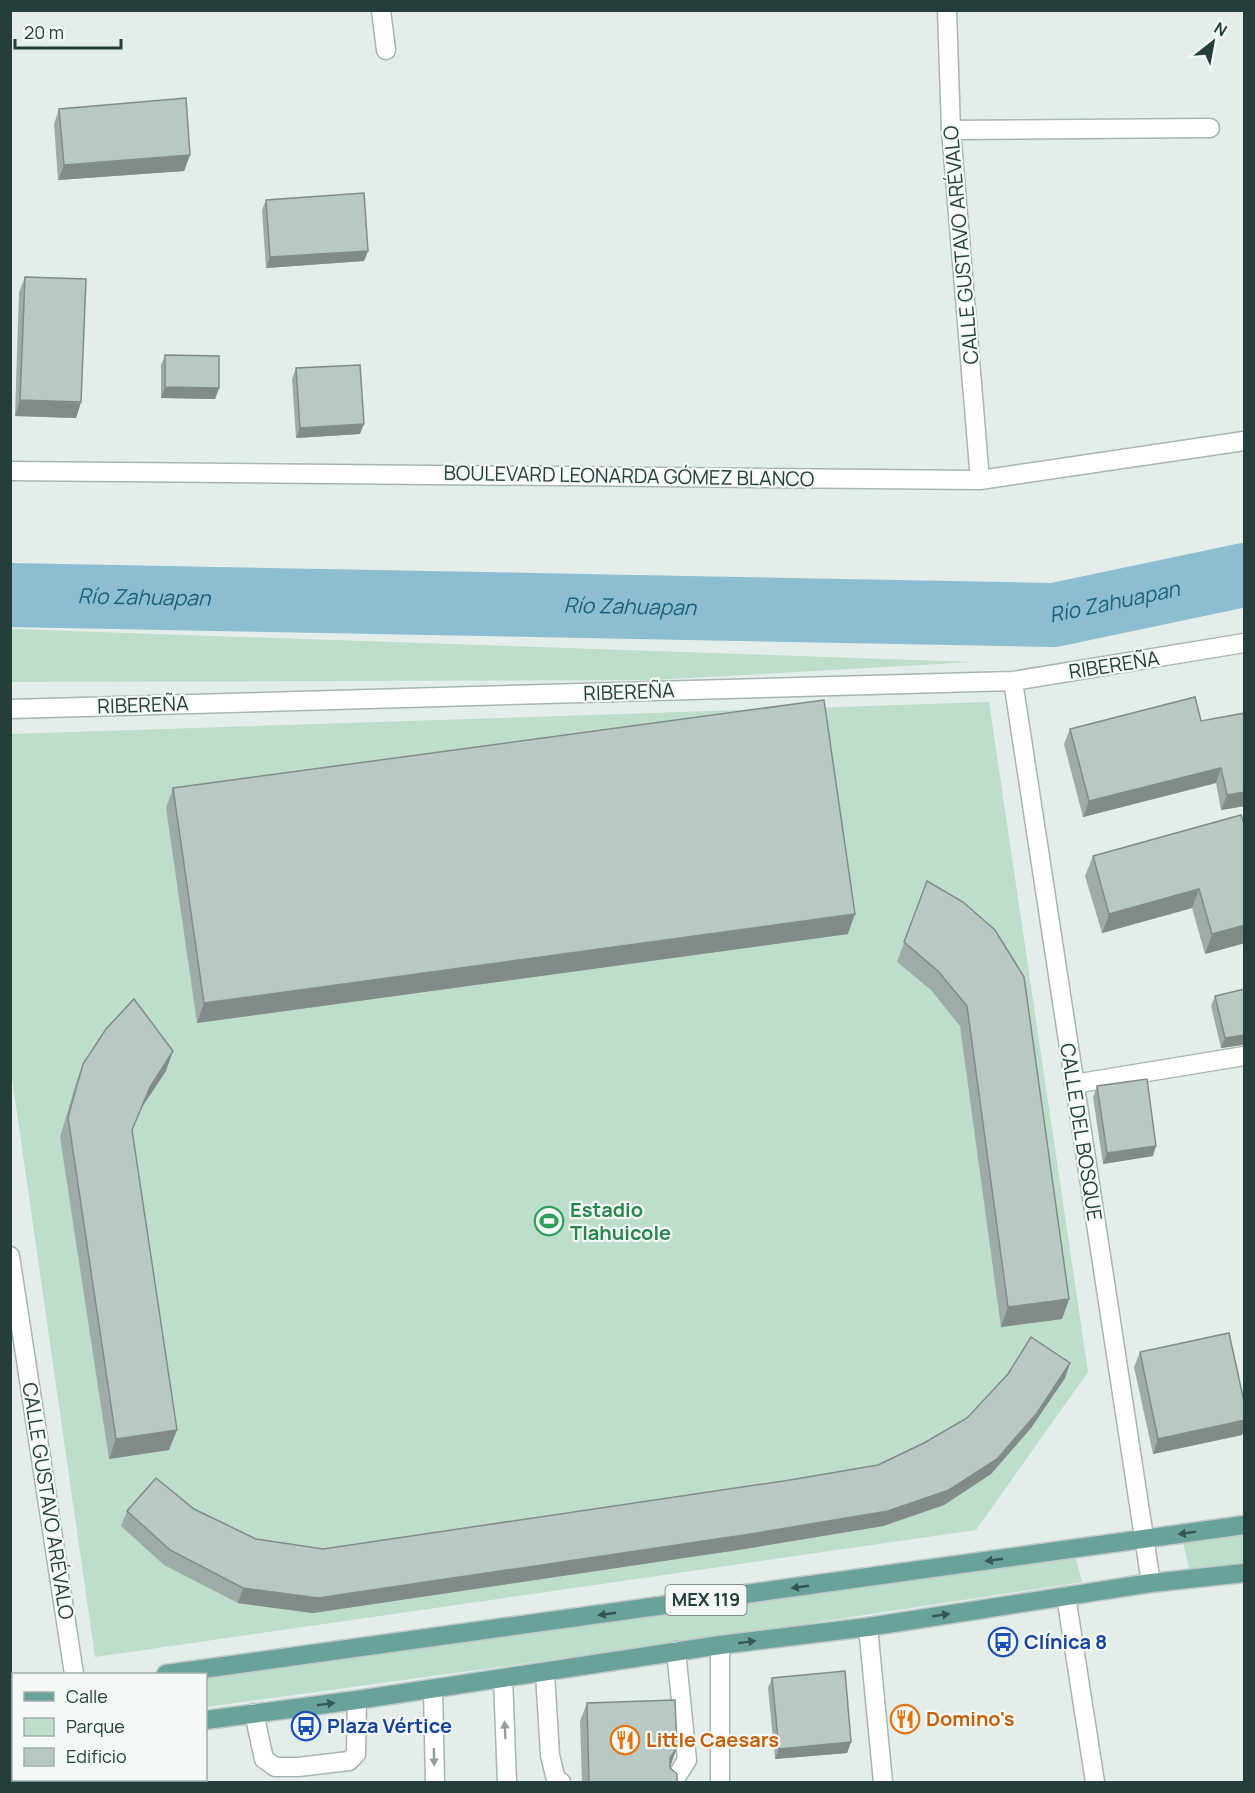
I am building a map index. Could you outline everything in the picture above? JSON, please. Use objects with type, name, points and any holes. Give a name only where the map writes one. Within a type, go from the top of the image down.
[{"type":"main road","name":"MEX 119","points":[[173,1673],[1245,1524]]},
{"type":"main road","name":"MEX 119","points":[[207,1720],[357,1701],[676,1651],[868,1627],[1151,1583],[1245,1573]]},
{"type":"street","points":[[381,10],[386,50]]},
{"type":"street","name":"CALLE GUSTAVO ARÉVALO","points":[[947,10],[951,130],[980,480]]},
{"type":"street","points":[[951,130],[1210,128]]},
{"type":"street","name":"BOULEVARD LEONARDA GÓMEZ BLANCO","points":[[10,471],[980,480],[1245,441]]},
{"type":"street","name":"RIBEREÑA","points":[[10,709],[1014,681],[1245,643]]},
{"type":"street","name":"CALLE DEL BOSQUE","points":[[1014,681],[1151,1583]]},
{"type":"street","points":[[1074,1084],[1245,1056]]},
{"type":"street","name":"CALLE GUSTAVO ARÉVALO","points":[[10,1256],[74,1673]]},
{"type":"street","points":[[1066,1596],[1095,1782]]},
{"type":"street","points":[[868,1627],[883,1782]]},
{"type":"street","points":[[720,1645],[720,1782]]},
{"type":"street","points":[[673,1782],[687,1760],[676,1651]]},
{"type":"street","points":[[545,1673],[550,1755],[556,1780],[561,1782]]},
{"type":"street","points":[[503,1678],[507,1782]]},
{"type":"street","points":[[433,1689],[435,1782]]},
{"type":"street","points":[[254,1713],[264,1759],[275,1767],[298,1767],[349,1761],[356,1755],[357,1701]]},
{"type":"green space","points":[[11,629],[973,662],[654,680],[11,682]]},
{"type":"green space","name":"Estadio Tlahuicole","points":[[989,702],[1088,1372],[976,1530],[95,1657],[11,1071],[10,734]]},
{"type":"green space","points":[[1244,1534],[1244,1565],[1190,1572],[1183,1543]]},
{"type":"green space","points":[[1075,1556],[1082,1582],[725,1636],[207,1707],[207,1675]]},
{"type":"building","points":[[186,98],[190,155],[64,165],[59,109]]},
{"type":"building","points":[[364,193],[368,251],[270,257],[266,200]]},
{"type":"building","points":[[25,277],[86,279],[81,402],[20,400]]},
{"type":"building","points":[[165,355],[219,356],[219,388],[165,387]]},
{"type":"building","points":[[360,365],[364,424],[300,428],[296,368]]},
{"type":"building","points":[[1195,697],[1201,721],[1245,713],[1245,792],[1227,795],[1221,768],[1089,801],[1070,729]]},
{"type":"building","points":[[824,700],[855,914],[204,1003],[173,788]]},
{"type":"building","points":[[1241,815],[1245,827],[1245,925],[1212,934],[1199,889],[1109,914],[1093,856]]},
{"type":"building","points":[[927,881],[963,902],[995,930],[1024,977],[1069,1299],[1008,1307],[967,1006],[938,971],[904,942]]},
{"type":"building","points":[[1245,989],[1245,1035],[1225,1038],[1215,996]]},
{"type":"building","points":[[134,999],[173,1051],[150,1087],[132,1130],[177,1430],[116,1439],[68,1117],[83,1064],[106,1029]]},
{"type":"building","points":[[1147,1079],[1156,1146],[1107,1153],[1097,1086]]},
{"type":"building","points":[[1229,1333],[1245,1406],[1245,1420],[1158,1439],[1140,1352]]},
{"type":"building","points":[[1031,1337],[1070,1363],[1037,1413],[997,1459],[949,1490],[888,1511],[744,1535],[318,1598],[243,1588],[170,1550],[127,1511],[156,1478],[194,1509],[256,1539],[323,1549],[878,1465],[924,1443],[967,1418],[1008,1374]]},
{"type":"building","points":[[845,1671],[851,1742],[779,1749],[772,1678]]},
{"type":"building","points":[[675,1700],[677,1747],[670,1758],[670,1768],[677,1774],[677,1782],[589,1782],[587,1703]]},
{"type":"waterway","name":"Río Zahuapan","points":[[10,595],[1054,615],[1244,575]]},
{"type":"place","name":"Estadio Tlahuicole","points":[[549,1221]]},
{"type":"place","name":"Clínica 8","points":[[1003,1642]]},
{"type":"place","name":"Domino's","points":[[905,1719]]},
{"type":"place","name":"Plaza Vértice","points":[[306,1726]]},
{"type":"place","name":"Little Caesars","points":[[625,1740]]}]
